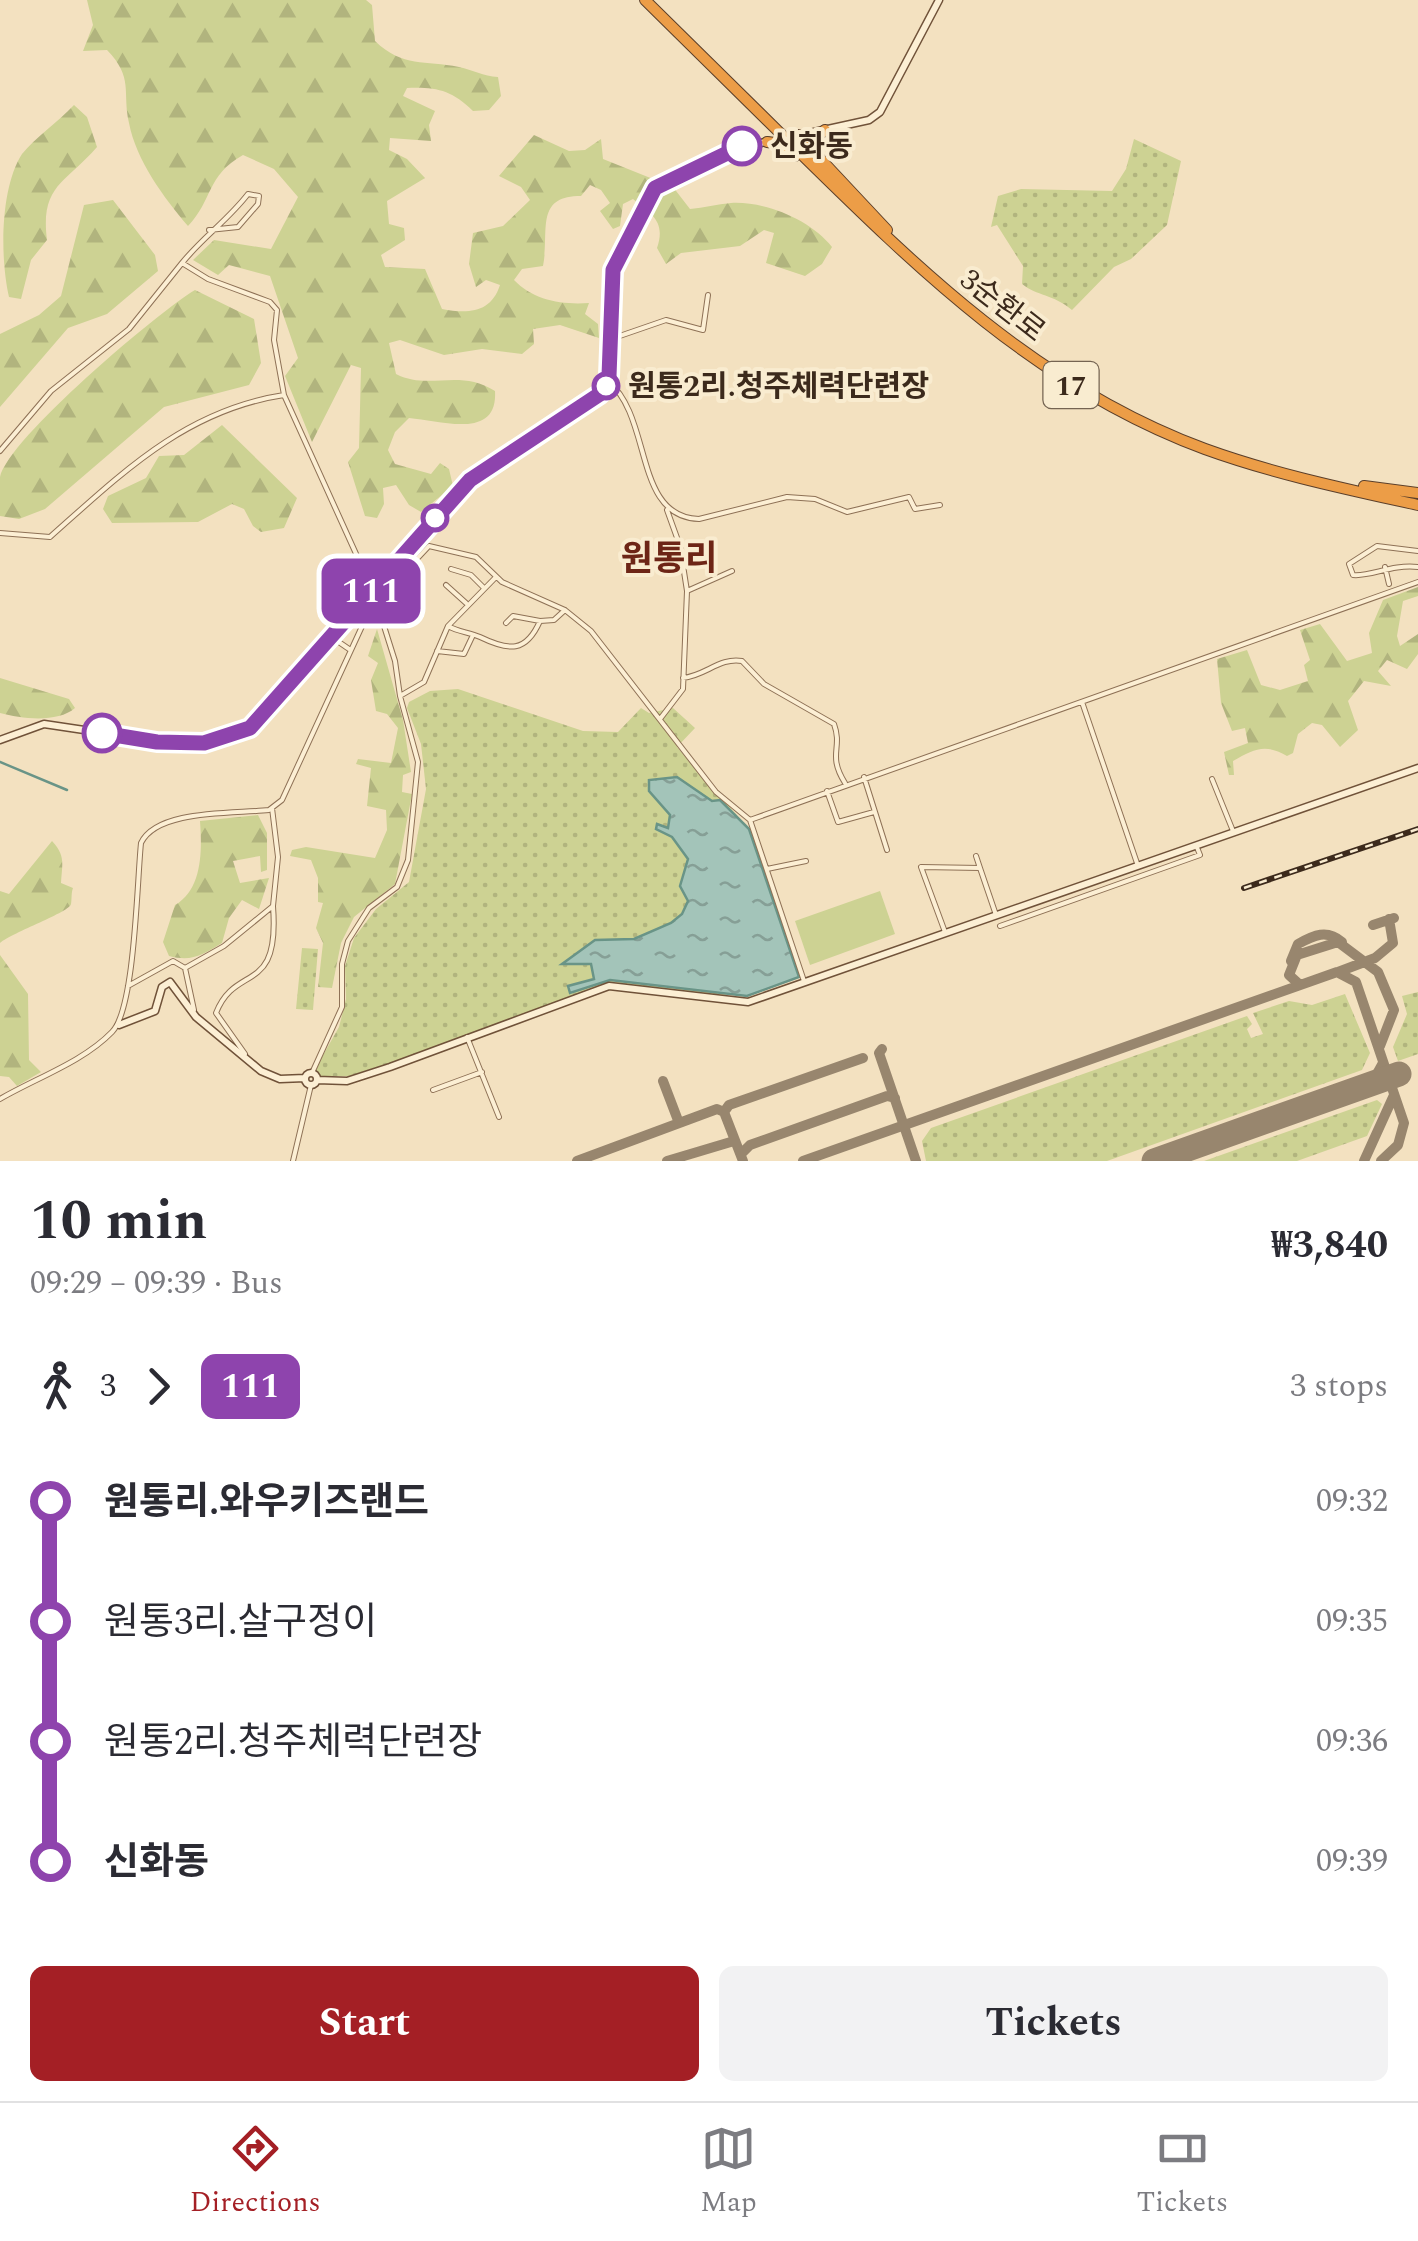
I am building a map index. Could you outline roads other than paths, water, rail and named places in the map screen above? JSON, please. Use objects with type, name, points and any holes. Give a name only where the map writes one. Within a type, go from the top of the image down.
[{"type":"highway","name":"3순환로","points":[[645,0],[791,139]]},
{"type":"highway","name":"3순환로","points":[[653,0],[895,242],[999,336],[1103,404],[1220,454],[1418,502]]},
{"type":"highway","points":[[814,148],[814,140],[826,130]]},
{"type":"highway","points":[[767,142],[791,139],[814,148],[895,242]]},
{"type":"street","points":[[791,139],[869,120],[880,112],[939,0]]},
{"type":"street","points":[[0,740],[44,724],[157,742],[224,740],[261,718],[470,480],[592,401],[608,382],[613,270],[655,188],[733,150],[767,142]]},
{"type":"street","points":[[0,451],[51,392],[129,329],[209,230],[228,219],[248,194],[259,196],[258,204],[238,227],[209,230]]},
{"type":"street","points":[[182,262],[208,279],[274,306],[278,315],[274,340],[284,395],[322,469],[372,589]]},
{"type":"street","points":[[611,339],[666,320],[703,330],[708,295]]},
{"type":"street","points":[[608,382],[628,406],[643,442],[648,477],[667,510],[680,546],[687,591],[679,698],[659,720]]},
{"type":"street","points":[[0,533],[50,538],[172,434],[216,411],[284,395]]},
{"type":"street","points":[[667,510],[699,519],[793,496],[820,500],[844,512],[866,511],[910,497],[916,508],[940,505]]},
{"type":"street","points":[[245,1054],[216,1012],[223,999],[259,975],[274,950],[278,857],[272,808],[295,776],[349,649],[376,601],[428,546],[476,558],[512,588],[565,610],[590,632],[716,792],[750,820],[804,982]]},
{"type":"street","points":[[1418,550],[1377,546],[1349,560],[1349,568],[1357,576],[1386,567],[1418,567]]},
{"type":"street","points":[[1386,567],[1389,584]]},
{"type":"street","points":[[451,569],[470,575],[482,587]]},
{"type":"street","points":[[687,591],[732,572]]},
{"type":"street","points":[[400,696],[424,682],[448,626],[466,603],[497,576]]},
{"type":"street","points":[[750,820],[1418,582]]},
{"type":"street","points":[[446,585],[466,603]]},
{"type":"street","points":[[293,1161],[311,1079],[342,1008],[342,964],[348,941],[370,908],[398,887],[408,860],[418,762],[400,696],[396,661],[376,601]]},
{"type":"street","points":[[506,623],[513,616],[554,620],[565,610]]},
{"type":"street","points":[[448,626],[500,648],[527,648],[540,621]]},
{"type":"street","points":[[437,650],[464,654],[473,634]]},
{"type":"street","points":[[330,636],[349,649]]},
{"type":"street","points":[[682,678],[727,660],[746,664],[764,684],[834,724],[838,736],[833,762],[845,784]]},
{"type":"street","points":[[1082,702],[1138,866]]},
{"type":"street","points":[[0,1099],[82,1054],[119,1024],[155,1011],[162,987],[170,982],[196,1017],[272,1077],[347,1081],[609,986],[739,1002],[1418,768]]},
{"type":"street","points":[[864,777],[887,850]]},
{"type":"street","points":[[1212,780],[1233,831]]},
{"type":"street","points":[[828,791],[838,822],[874,812]]},
{"type":"street","points":[[119,1024],[128,986],[141,843],[148,832],[168,820],[272,808]]},
{"type":"street","points":[[1000,926],[1200,855],[1196,845]]},
{"type":"street","points":[[976,856],[996,916]]},
{"type":"street","points":[[767,869],[806,861]]},
{"type":"street","points":[[945,932],[921,866],[980,868]]},
{"type":"street","points":[[185,968],[224,946],[273,906]]},
{"type":"street","points":[[128,986],[168,961],[185,968]]},
{"type":"street","points":[[185,968],[196,1017]]},
{"type":"street","points":[[468,1037],[499,1117]]},
{"type":"street","points":[[433,1090],[482,1072]]},
{"type":"water","points":[[677,777],[712,801],[720,800],[749,829],[799,977],[747,996],[610,980],[570,993],[568,986],[594,979],[591,964],[562,964],[595,940],[634,939],[682,914],[688,901],[680,886],[688,859],[672,837],[656,829],[657,824],[668,828],[670,815],[649,791],[649,780]]},
{"type":"waterway","points":[[0,762],[67,790]]},
{"type":"railway","points":[[1244,888],[1418,829]]},
{"type":"place","name":"신화동","points":[[742,146]]},
{"type":"place","name":"원통2리.청주체력단련장","points":[[606,386]]},
{"type":"district","name":"원통리","points":[[669,558]]}]
